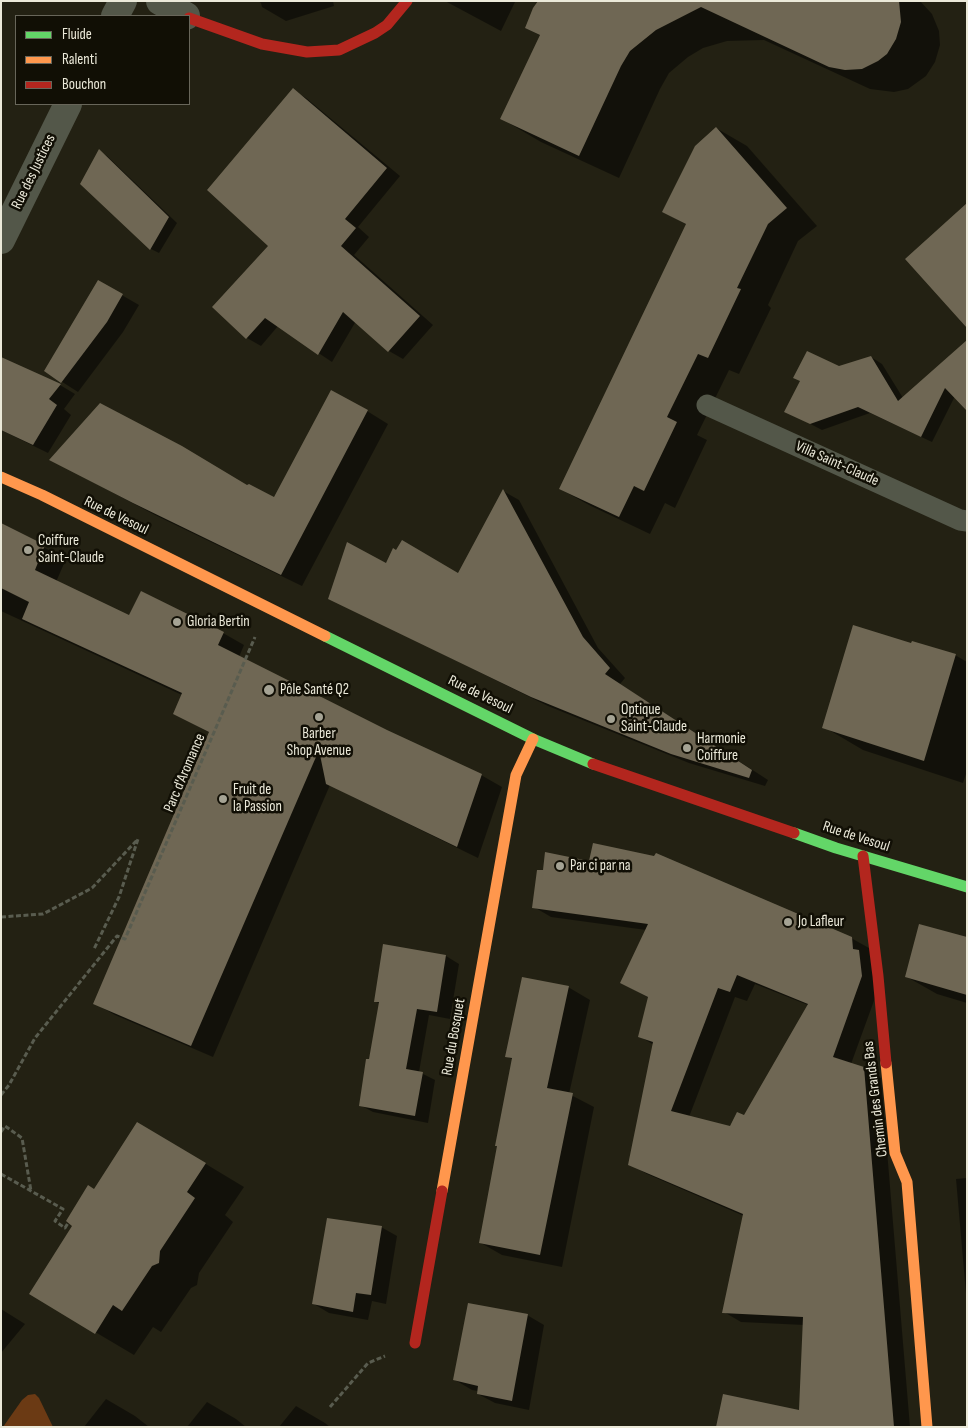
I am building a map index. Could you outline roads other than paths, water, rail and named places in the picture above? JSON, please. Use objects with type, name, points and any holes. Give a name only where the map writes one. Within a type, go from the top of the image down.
[{"type":"street","points":[[116,15],[123,1]]},
{"type":"street","points":[[160,1],[184,15]]},
{"type":"street","points":[[190,18],[262,44],[307,52],[339,50],[387,25],[407,1]]},
{"type":"street","name":"Rue des Justices","points":[[1,240],[68,105]]},
{"type":"street","name":"Rue de Vesoul","points":[[1,477],[42,495],[533,738],[589,762],[863,856],[967,886]]},
{"type":"street","name":"Rue du Bosquet","points":[[415,1343],[516,775],[533,738]]},
{"type":"street","name":"Chemin des Grands Bas","points":[[863,856],[878,976],[895,1153],[907,1182],[927,1427]]},
{"type":"lane","name":"Villa Saint-Claude","points":[[708,405],[960,520],[967,521]]},
{"type":"place","name":"Coiffure Saint-Claude","points":[[28,550]]},
{"type":"place","name":"Gloria Bertin","points":[[177,622]]},
{"type":"place","name":"Pôle Santé Q2","points":[[269,690]]},
{"type":"place","name":"Barber Shop Avenue","points":[[319,717]]},
{"type":"place","name":"Optique Saint-Claude","points":[[611,719]]},
{"type":"place","name":"Harmonie Coiffure","points":[[687,748]]},
{"type":"place","name":"Fruit de la Passion","points":[[223,799]]},
{"type":"place","name":"Par ci par na","points":[[560,866]]},
{"type":"place","name":"Jo Lafleur","points":[[788,922]]}]
